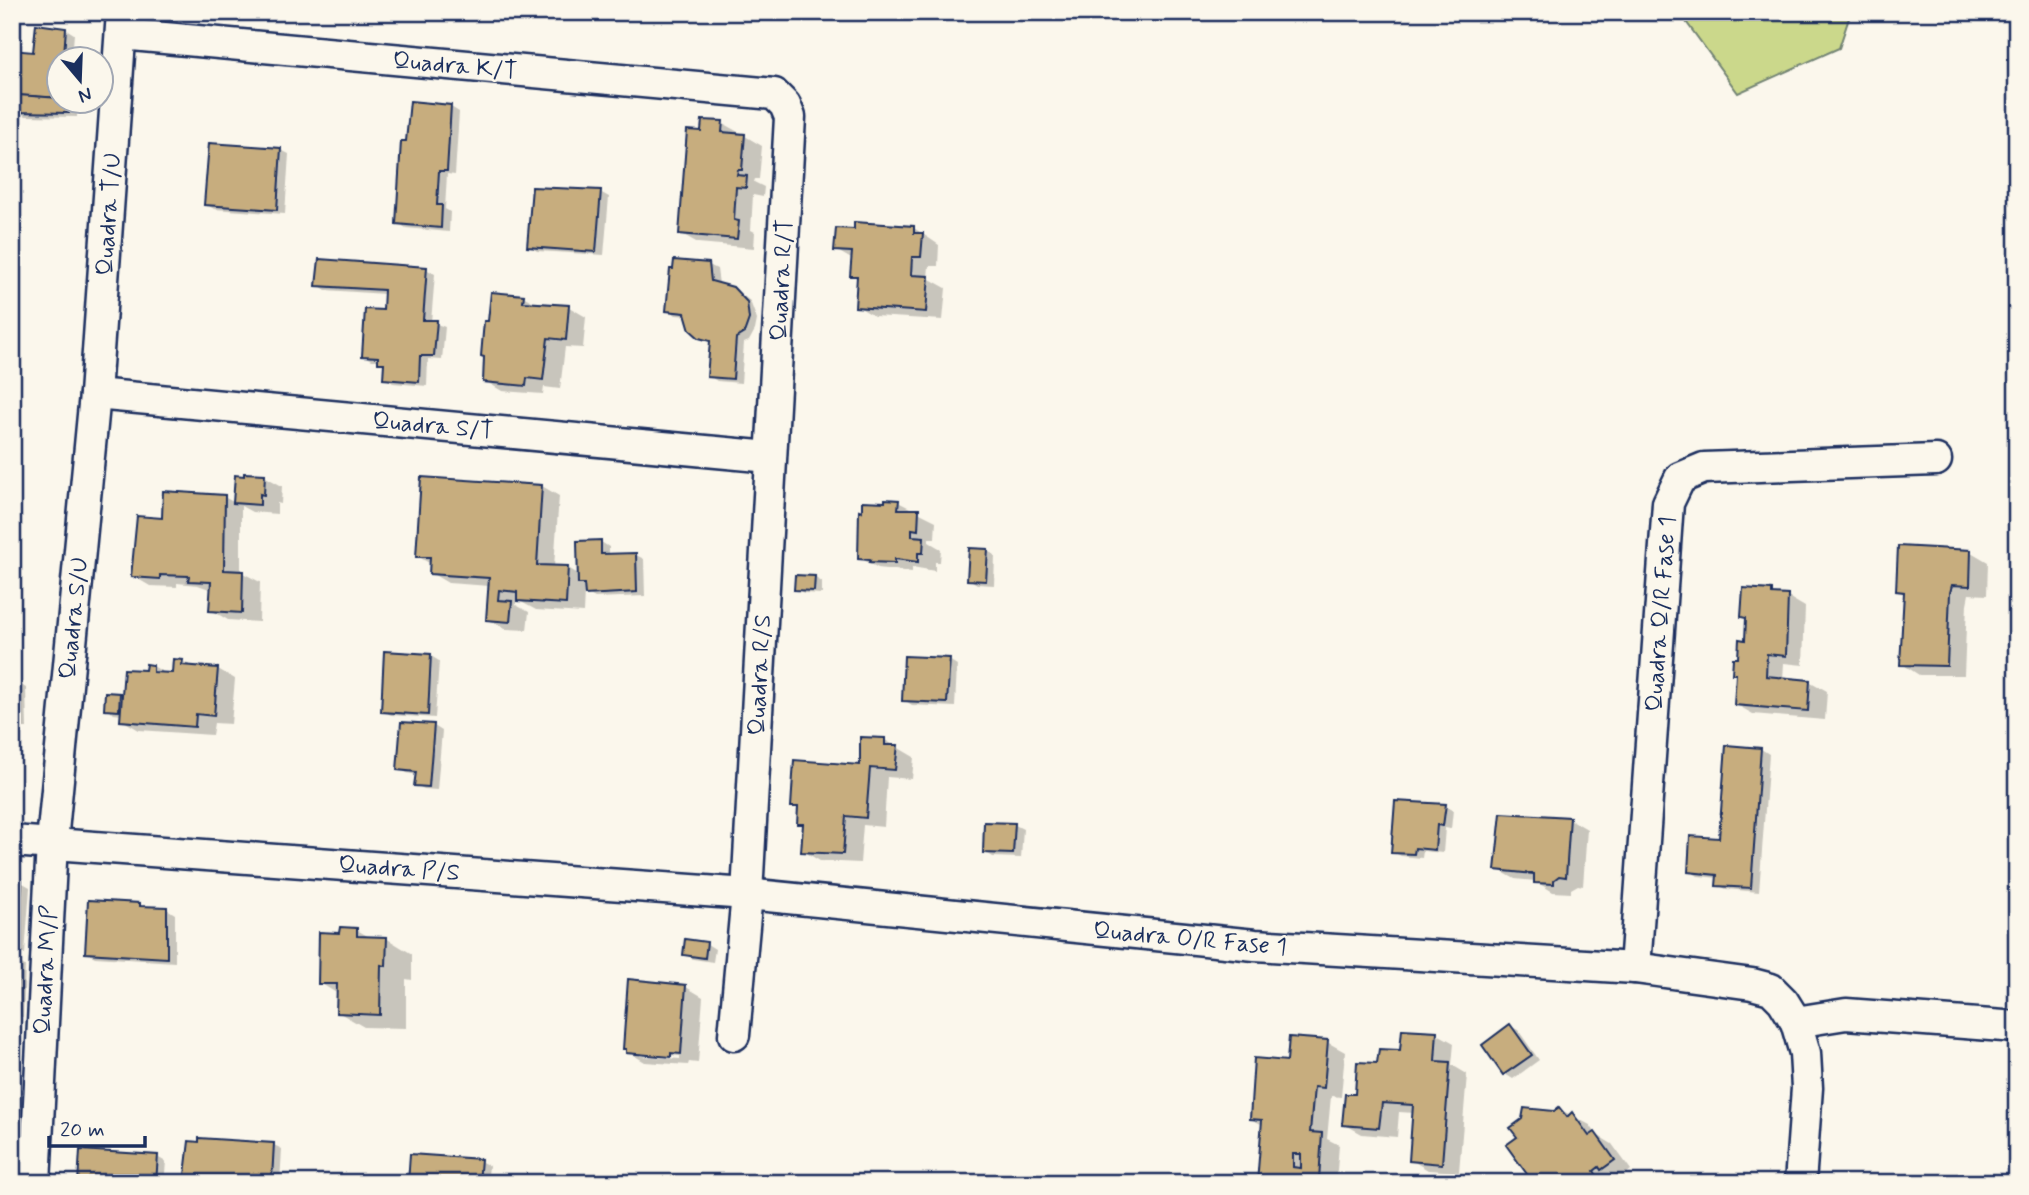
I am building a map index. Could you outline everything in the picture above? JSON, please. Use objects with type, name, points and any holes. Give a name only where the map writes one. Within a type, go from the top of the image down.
[{"type":"street","name":"Quadra K/T","points":[[121,23],[774,94],[785,105]]},
{"type":"street","name":"Quadra T/U","points":[[95,394],[121,23]]},
{"type":"street","name":"Quadra R/T","points":[[770,457],[790,117],[785,105]]},
{"type":"street","name":"Quadra S/T","points":[[95,394],[770,457]]},
{"type":"street","name":"Quadra S/U","points":[[52,842],[95,394]]},
{"type":"street","name":"Quadra R/S","points":[[734,1035],[747,894],[770,457]]},
{"type":"street","name":"Quadra Q/R Fase 1","points":[[1634,968],[1668,503],[1680,478],[1704,468],[1936,460]]},
{"type":"street","name":"Quadra P/S","points":[[12,841],[747,894]]},
{"type":"street","name":"Quadra M/P","points":[[35,1183],[52,842]]},
{"type":"street","name":"Quadra O/R Fase 1","points":[[747,894],[1255,945],[1634,968],[1771,989],[1783,1001],[1796,1023],[1805,1053],[1807,1088],[1800,1183]]},
{"type":"street","points":[[1796,1023],[1846,1014],[2017,1027]]},
{"type":"green space","points":[[1679,12],[1851,12],[1839,48],[1738,93]]},
{"type":"building","points":[[36,24],[66,28],[65,46],[46,46],[46,97],[12,95],[12,50],[33,52]]},
{"type":"building","points":[[18,95],[46,97],[46,113],[16,112]]},
{"type":"building","points":[[410,101],[451,105],[447,171],[439,171],[437,205],[442,205],[441,228],[396,224],[401,141],[406,141]]},
{"type":"building","points":[[702,120],[723,121],[722,132],[745,134],[742,170],[738,170],[737,175],[747,176],[746,188],[736,187],[734,220],[739,221],[737,239],[679,234],[687,130],[701,131]]},
{"type":"building","points":[[209,143],[281,148],[277,210],[204,205]]},
{"type":"building","points":[[532,187],[601,190],[596,252],[527,247]]},
{"type":"building","points":[[854,222],[914,226],[914,233],[923,233],[921,257],[912,257],[911,275],[929,276],[926,312],[855,307],[857,276],[850,276],[852,252],[834,251],[836,228],[854,229]]},
{"type":"building","points":[[319,259],[427,267],[423,320],[437,320],[434,356],[420,356],[419,382],[383,379],[384,363],[378,363],[378,357],[362,356],[365,309],[383,310],[384,290],[316,286]]},
{"type":"building","points":[[674,260],[709,263],[711,281],[733,287],[747,302],[749,319],[744,333],[736,338],[733,379],[707,377],[710,341],[699,338],[690,330],[685,313],[666,311],[670,269],[673,269]]},
{"type":"building","points":[[491,292],[524,295],[523,302],[569,305],[566,340],[548,338],[543,380],[527,378],[526,386],[483,382],[484,357],[481,356],[484,321],[488,321]]},
{"type":"building","points":[[244,473],[265,474],[264,495],[260,494],[260,505],[233,503],[235,475],[244,476]]},
{"type":"building","points":[[421,477],[542,485],[537,565],[568,566],[566,604],[517,601],[517,592],[499,590],[498,600],[512,601],[510,622],[486,620],[489,578],[429,574],[430,557],[416,557]]},
{"type":"building","points":[[163,491],[225,495],[224,570],[243,571],[242,613],[209,611],[211,582],[188,581],[189,576],[160,575],[160,579],[131,577],[137,516],[162,518]]},
{"type":"building","points":[[885,499],[899,500],[898,509],[919,509],[918,530],[912,529],[912,536],[924,537],[923,553],[918,553],[918,562],[895,559],[895,563],[869,562],[870,560],[858,559],[859,510],[862,511],[862,501],[885,502]]},
{"type":"building","points":[[601,540],[601,554],[636,553],[637,592],[585,595],[584,584],[578,584],[577,541]]},
{"type":"building","points":[[1898,546],[1971,550],[1970,586],[1952,585],[1950,593],[1947,666],[1900,665],[1904,592],[1896,591]]},
{"type":"building","points":[[969,548],[988,549],[986,581],[967,580]]},
{"type":"building","points":[[795,575],[815,576],[814,591],[794,590]]},
{"type":"building","points":[[1743,588],[1772,590],[1772,594],[1788,595],[1786,656],[1767,654],[1766,676],[1810,680],[1808,711],[1734,705],[1736,674],[1732,674],[1733,658],[1738,658],[1739,639],[1745,640],[1746,618],[1741,617]]},
{"type":"building","points":[[384,651],[431,654],[428,715],[381,712]]},
{"type":"building","points":[[904,656],[950,658],[947,703],[902,701]]},
{"type":"building","points":[[173,659],[183,660],[182,665],[218,668],[214,716],[196,714],[195,727],[120,721],[124,669],[145,670],[146,664],[153,665],[153,672],[172,673]]},
{"type":"building","points":[[12,681],[18,681],[19,724],[12,724]]},
{"type":"building","points":[[105,692],[120,693],[119,711],[104,710]]},
{"type":"building","points":[[401,722],[434,724],[429,787],[414,786],[416,772],[397,770]]},
{"type":"building","points":[[860,737],[885,738],[885,745],[898,745],[895,770],[870,768],[866,818],[846,816],[843,854],[801,852],[803,824],[797,824],[798,807],[791,807],[794,760],[860,765]]},
{"type":"building","points":[[1726,745],[1761,748],[1751,888],[1716,886],[1717,875],[1688,872],[1690,836],[1719,838]]},
{"type":"building","points":[[1395,801],[1446,804],[1443,826],[1437,825],[1435,850],[1415,848],[1414,854],[1391,853]]},
{"type":"building","points":[[1501,813],[1570,817],[1566,877],[1559,876],[1554,880],[1554,884],[1534,883],[1534,874],[1495,870]]},
{"type":"building","points":[[984,822],[1015,823],[1013,854],[983,853]]},
{"type":"building","points":[[12,879],[22,880],[17,956],[12,955]]},
{"type":"building","points":[[88,900],[167,907],[167,958],[85,953]]},
{"type":"building","points":[[340,927],[357,928],[357,936],[387,937],[386,966],[381,965],[380,1015],[336,1013],[337,984],[318,984],[319,932],[339,933]]},
{"type":"building","points":[[685,939],[707,942],[705,958],[683,955]]},
{"type":"building","points":[[12,959],[17,960],[15,1014],[12,1013]]},
{"type":"building","points":[[628,979],[686,985],[681,1054],[671,1053],[671,1057],[626,1053],[626,1049],[623,1049]]},
{"type":"building","points":[[1510,1024],[1532,1055],[1503,1075],[1482,1045]]},
{"type":"building","points":[[1402,1029],[1437,1031],[1435,1061],[1450,1062],[1442,1164],[1409,1161],[1413,1105],[1382,1103],[1379,1128],[1342,1125],[1345,1094],[1355,1094],[1357,1062],[1377,1063],[1379,1049],[1400,1050]]},
{"type":"building","points":[[1289,1037],[1328,1040],[1324,1088],[1314,1087],[1310,1132],[1322,1133],[1319,1180],[1257,1183],[1262,1120],[1250,1119],[1254,1058],[1287,1061]],"holes":[[[1293,1154],[1301,1154],[1301,1168],[1293,1167]]]},
{"type":"building","points":[[1559,1107],[1567,1117],[1572,1112],[1589,1136],[1595,1132],[1615,1160],[1601,1170],[1599,1167],[1594,1171],[1600,1180],[1597,1183],[1524,1183],[1529,1177],[1506,1145],[1517,1137],[1510,1128],[1522,1119],[1524,1108],[1554,1111]]},
{"type":"building","points":[[199,1138],[274,1143],[272,1179],[265,1179],[264,1183],[184,1183],[189,1141],[199,1142]]},
{"type":"building","points":[[80,1150],[158,1155],[156,1183],[78,1183]]},
{"type":"building","points":[[410,1154],[481,1159],[479,1183],[408,1183]]}]
